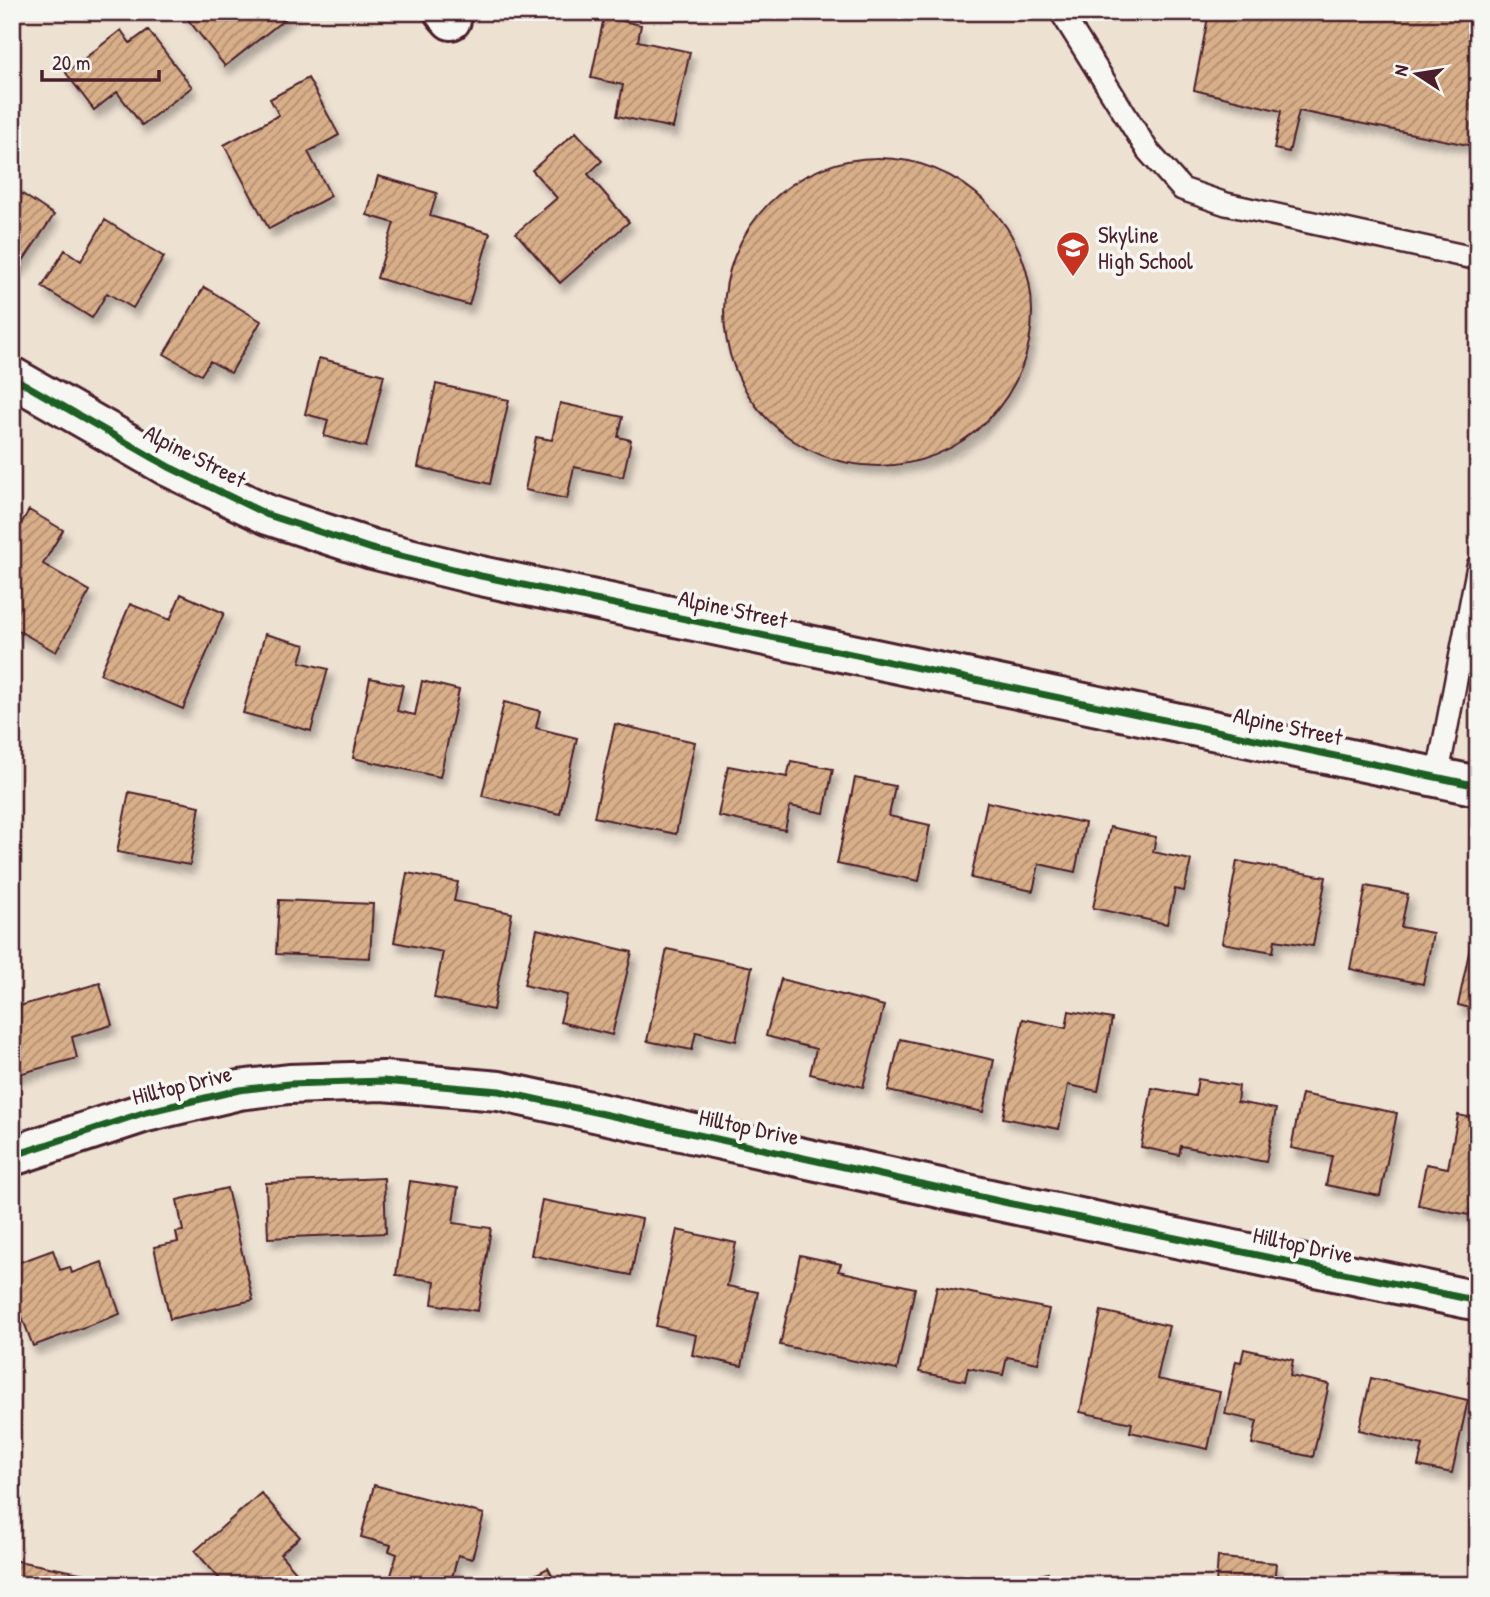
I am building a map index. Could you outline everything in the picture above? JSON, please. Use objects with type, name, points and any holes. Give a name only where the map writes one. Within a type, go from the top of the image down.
[{"type":"street","name":"Alpine Street","points":[[12,377],[169,467],[268,515],[372,549],[494,579],[1478,786]]},
{"type":"street","name":"Hilltop Drive","points":[[12,1156],[146,1112],[239,1090],[289,1084],[383,1081],[499,1091],[994,1200],[1478,1301]]},
{"type":"lane","points":[[1061,12],[1148,151],[1182,189],[1226,204],[1478,259]]},
{"type":"lane","points":[[1437,778],[1478,566]]},
{"type":"building","points":[[182,12],[294,12],[225,66]]},
{"type":"building","points":[[1209,12],[1478,12],[1478,147],[1299,111],[1289,152],[1274,149],[1281,111],[1194,90]]},
{"type":"building","points":[[604,17],[641,25],[638,41],[690,52],[673,128],[617,116],[623,85],[591,78]]},
{"type":"building","points":[[121,30],[130,43],[148,30],[192,87],[142,125],[117,92],[94,110],[66,73]]},
{"type":"building","points":[[308,78],[339,135],[308,152],[331,196],[269,229],[224,145],[279,115],[270,99]]},
{"type":"building","points":[[576,132],[602,161],[588,174],[629,222],[560,283],[516,233],[557,198],[532,170]]},
{"type":"building","points":[[878,158],[908,161],[937,170],[963,184],[987,203],[1006,227],[1020,253],[1029,282],[1032,312],[1029,342],[1020,371],[1006,397],[987,421],[963,440],[937,454],[908,463],[878,466],[848,463],[819,454],[793,440],[769,421],[750,397],[736,371],[727,342],[724,312],[727,282],[736,253],[750,227],[769,203],[793,184],[819,170],[848,161]]},
{"type":"building","points":[[378,176],[437,193],[430,216],[490,233],[469,305],[377,278],[394,223],[367,215]]},
{"type":"building","points":[[12,187],[54,215],[18,268],[12,264]]},
{"type":"building","points":[[105,220],[164,257],[133,308],[107,293],[92,318],[42,287],[65,250],[81,261]]},
{"type":"building","points":[[204,287],[261,321],[231,373],[210,361],[201,375],[164,354]]},
{"type":"building","points":[[319,358],[384,375],[366,447],[324,436],[328,420],[305,414]]},
{"type":"building","points":[[436,384],[509,400],[490,484],[418,467]]},
{"type":"building","points":[[560,403],[623,417],[618,437],[631,440],[623,477],[574,467],[567,499],[525,490],[536,437],[552,440]]},
{"type":"building","points":[[29,510],[63,530],[43,564],[90,591],[56,652],[12,627],[12,539]]},
{"type":"building","points":[[181,594],[224,613],[183,709],[100,674],[130,604],[170,620]]},
{"type":"building","points":[[265,634],[305,645],[300,662],[328,669],[311,731],[243,713]]},
{"type":"building","points":[[370,678],[403,685],[397,711],[415,715],[422,681],[459,690],[440,777],[353,758]]},
{"type":"building","points":[[504,702],[540,711],[536,728],[577,738],[560,814],[482,796]]},
{"type":"building","points":[[615,724],[695,742],[676,834],[594,817]]},
{"type":"building","points":[[791,761],[833,769],[824,813],[790,806],[785,830],[718,816],[728,766],[787,777]]},
{"type":"building","points":[[855,778],[895,786],[889,816],[930,825],[919,881],[837,864]]},
{"type":"building","points":[[129,792],[200,806],[190,865],[117,852]]},
{"type":"building","points":[[987,802],[1085,823],[1075,872],[1039,864],[1033,891],[971,878]]},
{"type":"building","points":[[1110,827],[1156,837],[1153,852],[1191,860],[1184,891],[1175,889],[1167,924],[1093,908]]},
{"type":"building","points":[[1237,861],[1326,877],[1313,946],[1275,940],[1273,952],[1222,943]]},
{"type":"building","points":[[407,873],[458,882],[454,901],[512,913],[493,1010],[434,998],[443,952],[394,942]]},
{"type":"building","points":[[1366,886],[1408,894],[1401,927],[1433,933],[1423,984],[1350,969]]},
{"type":"building","points":[[279,900],[373,904],[370,958],[276,954]]},
{"type":"building","points":[[537,929],[632,952],[612,1035],[560,1022],[567,995],[524,985]]},
{"type":"building","points":[[1472,938],[1478,939],[1478,1010],[1458,1005]]},
{"type":"building","points":[[667,949],[752,967],[736,1041],[696,1032],[692,1050],[647,1041]]},
{"type":"building","points":[[781,979],[884,1006],[863,1087],[810,1074],[816,1049],[766,1036]]},
{"type":"building","points":[[100,983],[112,1025],[72,1037],[77,1058],[12,1076],[12,1008]]},
{"type":"building","points":[[1069,1011],[1112,1019],[1098,1091],[1068,1085],[1059,1129],[1003,1118],[1023,1019],[1066,1028]]},
{"type":"building","points":[[900,1039],[994,1060],[983,1112],[888,1091]]},
{"type":"building","points":[[1198,1079],[1239,1086],[1237,1102],[1276,1109],[1266,1162],[1181,1146],[1179,1155],[1141,1147],[1152,1088],[1195,1096]]},
{"type":"building","points":[[1302,1094],[1397,1113],[1380,1196],[1326,1185],[1332,1156],[1291,1148]]},
{"type":"building","points":[[1458,1115],[1478,1119],[1478,1182],[1469,1215],[1418,1205],[1426,1164],[1448,1168]]},
{"type":"building","points":[[384,1178],[386,1233],[268,1238],[266,1183]]},
{"type":"building","points":[[410,1181],[458,1188],[453,1223],[491,1228],[478,1311],[432,1304],[435,1281],[396,1275]]},
{"type":"building","points":[[227,1188],[253,1300],[170,1319],[154,1247],[178,1242],[176,1232],[183,1231],[177,1200]]},
{"type":"building","points":[[542,1200],[642,1219],[631,1275],[531,1255]]},
{"type":"building","points":[[677,1230],[736,1243],[727,1286],[758,1292],[742,1366],[692,1355],[696,1335],[656,1326]]},
{"type":"building","points":[[53,1250],[60,1270],[70,1267],[72,1273],[102,1262],[120,1314],[33,1346],[12,1290],[12,1265]]},
{"type":"building","points":[[800,1255],[841,1264],[838,1271],[915,1288],[897,1370],[780,1345]]},
{"type":"building","points":[[937,1286],[1049,1309],[1038,1363],[1007,1357],[1003,1375],[968,1368],[965,1381],[919,1372]]},
{"type":"building","points":[[1101,1311],[1169,1326],[1157,1379],[1220,1392],[1208,1449],[1130,1432],[1132,1423],[1080,1412]]},
{"type":"building","points":[[1244,1349],[1293,1360],[1290,1376],[1329,1384],[1313,1457],[1252,1444],[1257,1421],[1225,1414],[1236,1361],[1241,1362]]},
{"type":"building","points":[[1371,1378],[1468,1400],[1452,1473],[1418,1466],[1423,1445],[1359,1430]]},
{"type":"building","points":[[374,1485],[484,1514],[472,1559],[458,1555],[450,1585],[411,1585],[390,1579],[397,1554],[389,1551],[391,1545],[361,1537]]},
{"type":"building","points":[[261,1493],[300,1537],[280,1554],[306,1583],[303,1585],[225,1585],[195,1551]]},
{"type":"building","points":[[1218,1556],[1276,1563],[1274,1585],[1216,1585]]},
{"type":"building","points":[[12,1560],[91,1575],[89,1585],[12,1585]]},
{"type":"building","points":[[548,1568],[557,1585],[515,1585]]},
{"type":"building","points":[[1048,1573],[1051,1585],[1003,1585]]},
{"type":"cycle path","points":[[12,377],[169,467],[268,515],[372,549],[481,576],[1478,786]]},
{"type":"cycle path","points":[[12,1156],[146,1112],[239,1090],[289,1084],[383,1081],[499,1091],[1008,1203],[1478,1301]]},
{"type":"place","name":"Skyline High School","points":[[1073,278]]}]
